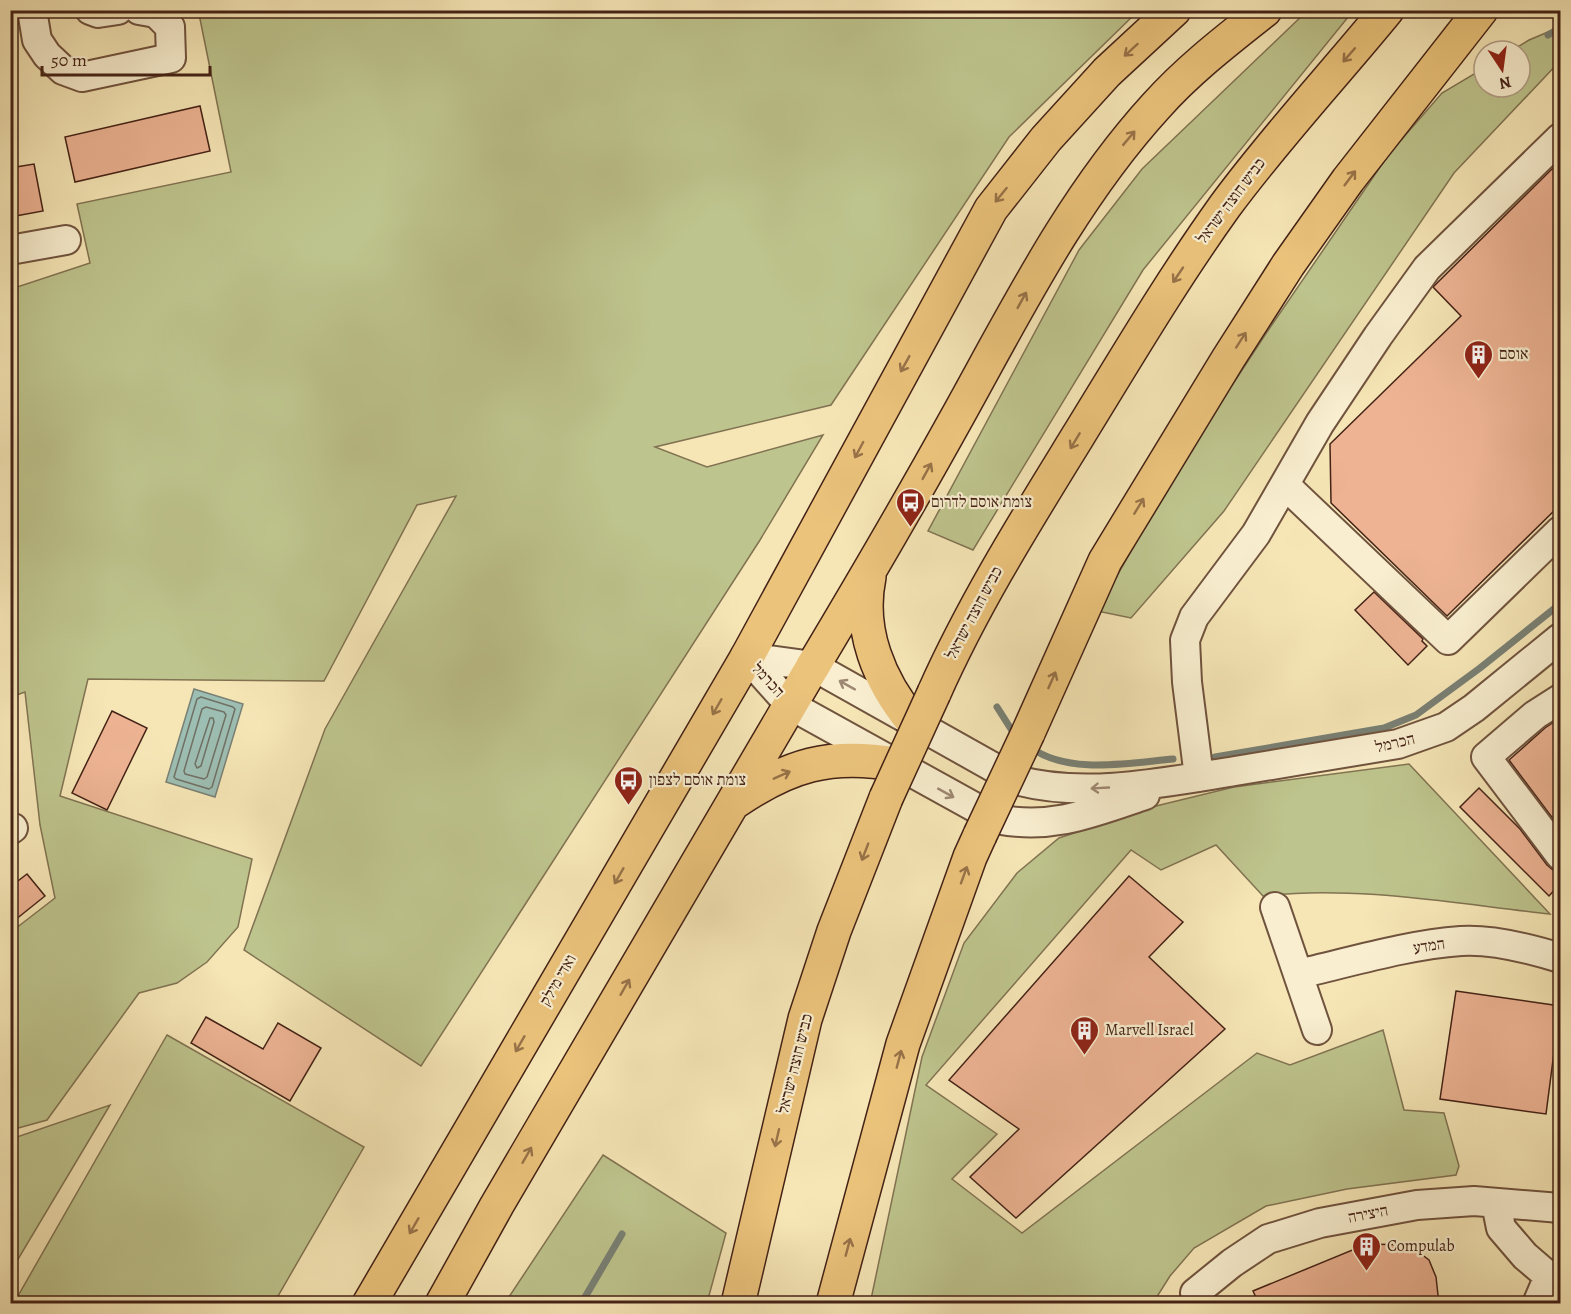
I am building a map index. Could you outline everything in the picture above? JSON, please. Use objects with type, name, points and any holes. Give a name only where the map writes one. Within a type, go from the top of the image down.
[{"type":"main road","name":"ואדי מילק","points":[[369,1304],[747,657],[991,209],[1046,140],[1107,72],[1174,10]]},
{"type":"main road","points":[[442,1304],[731,804],[870,571],[1064,229],[1108,163],[1156,105],[1214,50],[1265,10]]},
{"type":"main road","name":"כביש חוצה ישראל","points":[[738,1304],[805,1019],[834,932],[886,798],[950,656],[1007,551],[1159,304],[1226,206],[1298,115],[1387,10]]},
{"type":"main road","points":[[833,1304],[903,1044],[970,857],[1105,561],[1288,265],[1348,180],[1481,10]]},
{"type":"main road","points":[[870,571],[866,591],[868,632],[874,654],[888,689],[913,722]]},
{"type":"main road","points":[[731,804],[784,774],[812,764],[841,759],[895,764]]},
{"type":"street","points":[[32,10],[38,40],[48,55],[63,70],[82,77],[171,58],[170,27],[156,13],[139,10]]},
{"type":"street","points":[[90,10],[98,13],[118,10]]},
{"type":"street","points":[[1199,777],[1187,682],[1185,640],[1194,617],[1256,534],[1333,404],[1427,268],[1560,138]]},
{"type":"street","points":[[10,250],[66,240]]},
{"type":"street","points":[[1285,485],[1448,640],[1560,531]]},
{"type":"street","name":"הכרמל","points":[[747,657],[813,666],[1016,780],[1034,785],[1095,789],[1199,777],[1398,744],[1430,734],[1446,727],[1474,708],[1560,638]]},
{"type":"street","name":"הכרמל","points":[[747,657],[790,705],[996,819],[1018,824],[1045,824],[1069,819],[1199,777]]},
{"type":"street","points":[[1560,699],[1534,715],[1486,756],[1560,855]]},
{"type":"street","points":[[1275,908],[1317,1030]]},
{"type":"street","name":"המדע","points":[[1298,974],[1405,950],[1462,941],[1523,946],[1560,958]]},
{"type":"street","name":"היצירה","points":[[1195,1293],[1232,1263],[1268,1239],[1320,1223],[1417,1205],[1474,1201],[1560,1208]]},
{"type":"street","points":[[1496,1203],[1501,1228],[1525,1256],[1555,1281],[1537,1304]]},
{"type":"green space","points":[[195,11],[1138,11],[1009,137],[831,405],[655,447],[707,467],[823,435],[760,540],[421,1066],[244,950],[325,729],[456,496],[417,505],[324,681],[88,679],[60,796],[252,859],[238,927],[207,962],[177,983],[139,993],[47,1120],[11,1130],[11,932],[55,898],[40,825],[25,692],[11,697],[11,289],[90,263],[77,204],[231,172],[199,14]]},
{"type":"green space","points":[[1307,11],[1353,11],[1143,270],[973,550],[928,531],[1079,250],[1142,169]]},
{"type":"green space","points":[[1560,27],[1560,61],[1532,91],[1532,39]]},
{"type":"green space","points":[[1472,75],[1472,99],[1524,99],[1454,173],[1224,511],[1131,618],[1097,611],[1183,460],[1265,335],[1389,154],[1442,93]]},
{"type":"green space","points":[[1409,764],[1550,914],[1370,894],[1298,893],[1263,896],[1216,845],[1161,870],[1131,850],[926,1085],[997,1134],[952,1179],[1022,1233],[1257,1053],[1290,1065],[1383,1030],[1404,1110],[1444,1113],[1459,1166],[1456,1175],[1347,1189],[1266,1206],[1194,1248],[1170,1276],[1153,1303],[870,1304],[922,1057],[964,943],[1017,873],[1059,838],[1156,806],[1234,787]]},
{"type":"green space","points":[[167,1035],[364,1147],[274,1303],[14,1303]]},
{"type":"green space","points":[[110,1105],[11,1271],[11,1139]]},
{"type":"green space","points":[[603,1155],[726,1233],[707,1303],[505,1303]]},
{"type":"water","points":[[194,689],[243,704],[215,797],[166,782]]},
{"type":"building","points":[[200,106],[210,151],[75,182],[65,137]]},
{"type":"building","name":"אוסם","points":[[1560,161],[1560,505],[1447,616],[1331,503],[1330,444],[1461,316],[1433,287]]},
{"type":"building","points":[[34,164],[43,211],[10,217],[10,168]]},
{"type":"building","points":[[1374,592],[1423,639],[1422,641],[1427,646],[1408,665],[1355,610]]},
{"type":"building","points":[[112,711],[147,728],[107,810],[72,793]]},
{"type":"building","points":[[1560,718],[1560,828],[1509,760],[1545,728]]},
{"type":"building","points":[[1479,788],[1520,829],[1547,865],[1553,870],[1560,871],[1560,884],[1549,896],[1460,807]]},
{"type":"building","points":[[27,874],[45,896],[10,924],[10,887]]},
{"type":"building","name":"Marvell Israel","points":[[1129,876],[1183,922],[1149,957],[1225,1029],[1016,1218],[970,1177],[1019,1129],[949,1080]]},
{"type":"building","points":[[1456,991],[1560,1006],[1546,1114],[1440,1099]]},
{"type":"building","points":[[206,1017],[263,1049],[278,1023],[321,1048],[290,1101],[191,1043]]},
{"type":"building","name":"Compulab","points":[[1367,1244],[1409,1245],[1429,1260],[1436,1277],[1439,1304],[1259,1304],[1253,1291]]},
{"type":"waterway","points":[[1548,35],[1560,28]]},
{"type":"waterway","points":[[1215,757],[1384,728],[1416,715],[1480,668],[1560,604]]},
{"type":"waterway","points":[[997,707],[1016,737]]},
{"type":"waterway","points":[[1030,747],[1045,756],[1080,764],[1118,764],[1173,759]]},
{"type":"waterway","points":[[581,1304],[622,1234]]},
{"type":"place","name":"אוסם","points":[[1478,380]]},
{"type":"place","name":"צומת אוסם לדרום","points":[[910,528]]},
{"type":"place","name":"צומת אוסם לצפון","points":[[628,806]]},
{"type":"place","name":"Marvell Israel","points":[[1084,1056]]},
{"type":"place","name":"Compulab","points":[[1366,1272]]}]
